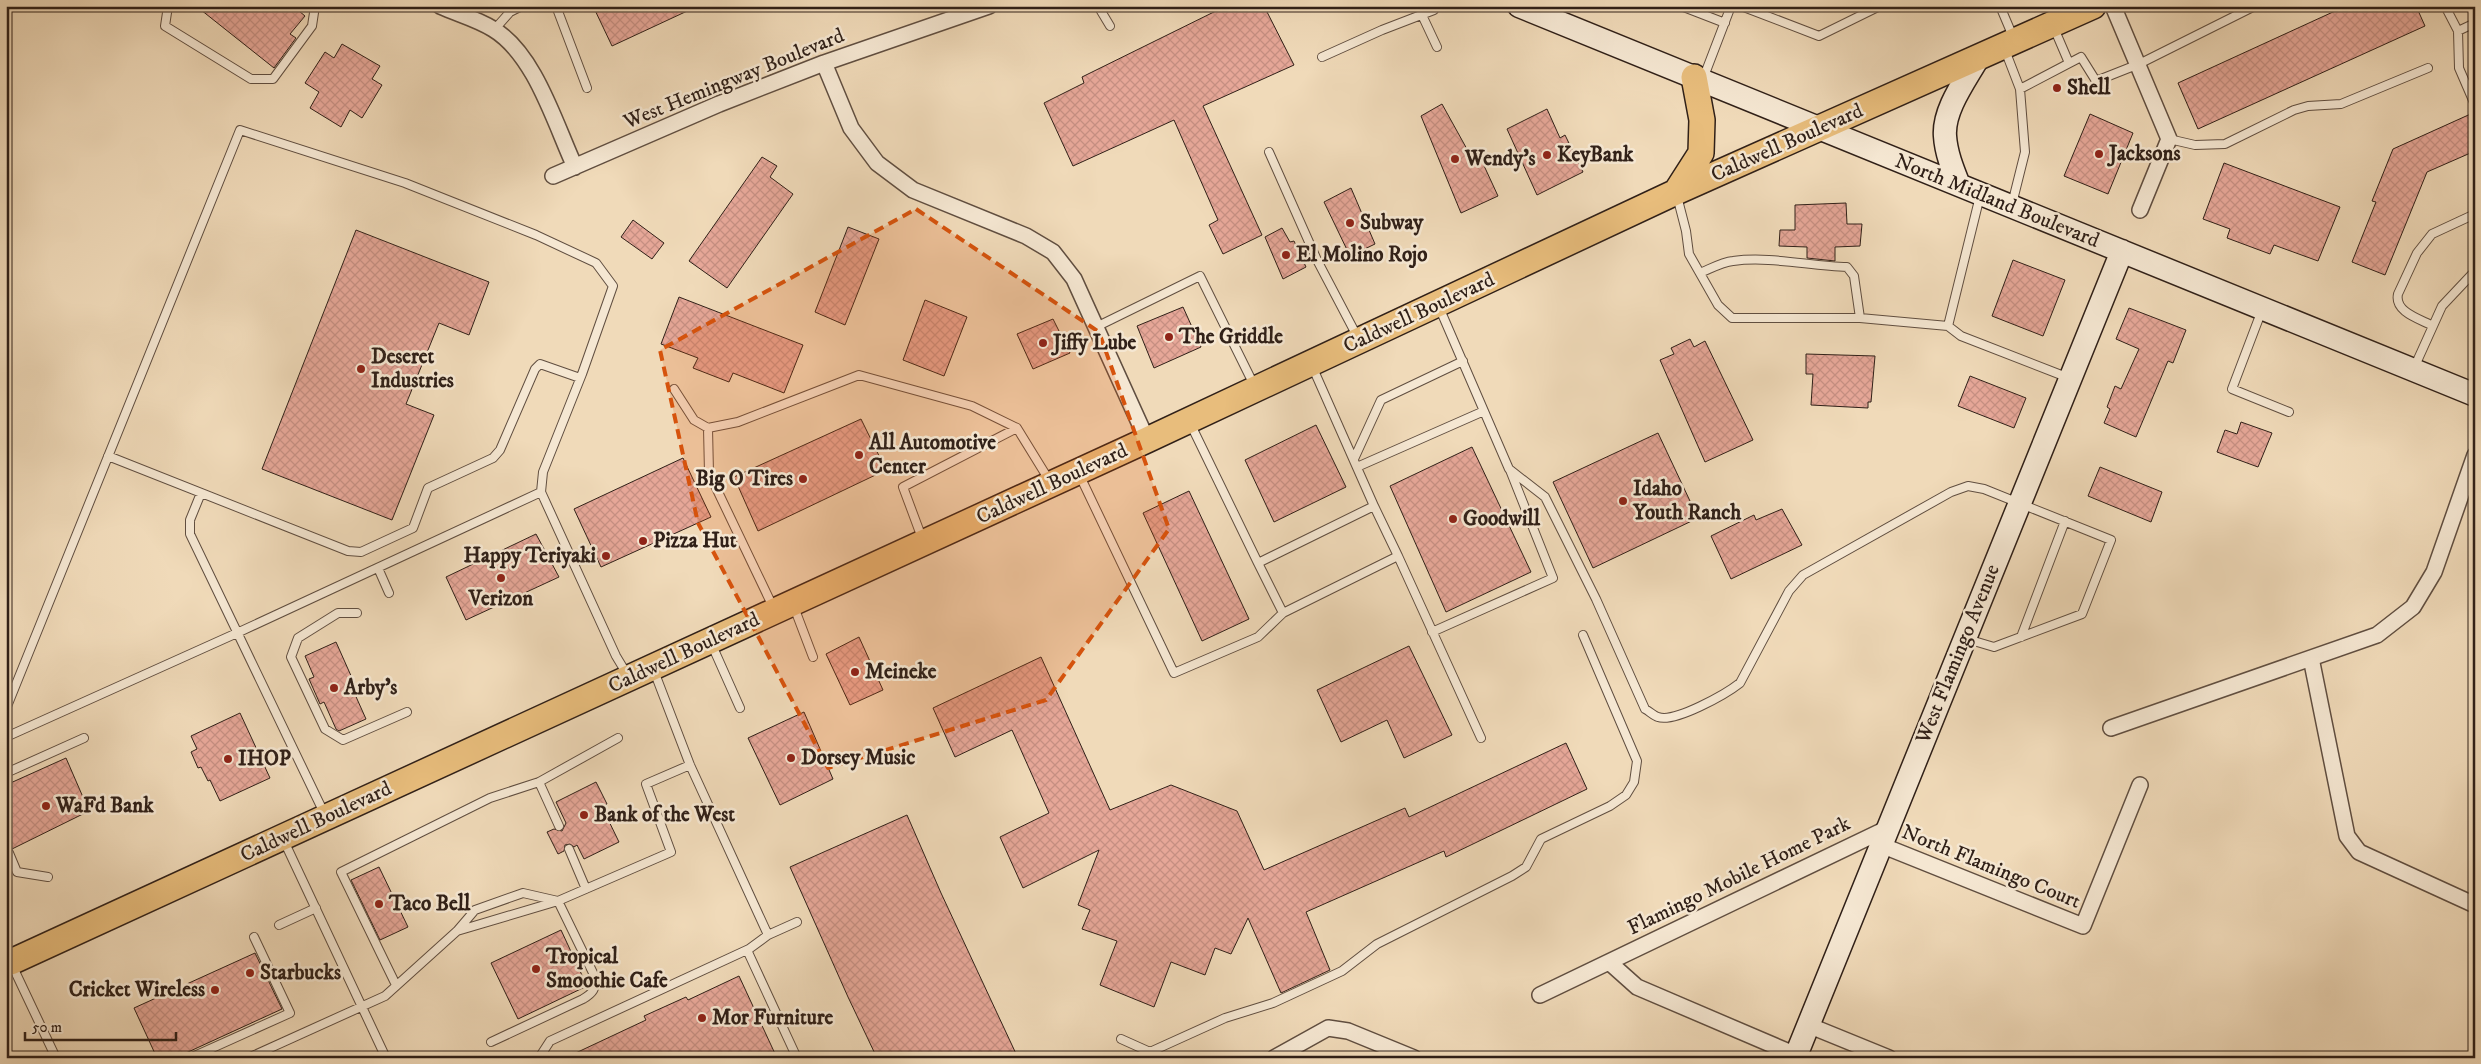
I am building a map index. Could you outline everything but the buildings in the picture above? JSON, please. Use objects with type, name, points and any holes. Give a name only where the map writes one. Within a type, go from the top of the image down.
[{"type":"main road","name":"Caldwell Boulevard","points":[[7,962],[1189,421],[1676,192],[2093,6]]},
{"type":"main road","points":[[1676,192],[1701,154],[1702,120],[1698,79]]},
{"type":"street","points":[[440,6],[494,30],[515,48],[531,72],[575,167]]},
{"type":"street","name":"West Hemingway Boulevard","points":[[553,176],[719,104],[824,63],[989,6]]},
{"type":"street","name":"North Midland Boulevard","points":[[1519,6],[2475,395]]},
{"type":"street","points":[[2113,6],[2140,64],[2169,139],[2140,210]]},
{"type":"street","points":[[1959,185],[1946,147],[1947,118],[1978,58]]},
{"type":"street","points":[[824,63],[851,128],[877,163],[913,190],[1026,236],[1053,252],[1074,280],[1147,440]]},
{"type":"street","name":"West Flamingo Avenue","points":[[1796,1056],[2122,251]]},
{"type":"street","points":[[2111,728],[2377,635],[2413,607],[2434,572],[2475,454]]},
{"type":"street","points":[[2311,658],[2347,836],[2359,852],[2475,905]]},
{"type":"street","name":"North Flamingo Court","points":[[1884,837],[2083,926],[2140,785]]},
{"type":"street","name":"Flamingo Mobile Home Park","points":[[1540,995],[1884,837]]},
{"type":"street","points":[[1609,962],[1637,987],[1796,1056]]},
{"type":"street","points":[[1808,1025],[1889,1058]]},
{"type":"street","points":[[1274,1058],[1328,1028],[1348,1031],[1414,1058]]},
{"type":"lane","points":[[168,6],[166,26],[251,79],[273,79],[312,26],[315,6]]},
{"type":"lane","points":[[494,30],[510,12],[522,6]]},
{"type":"lane","points":[[556,6],[588,88]]},
{"type":"lane","points":[[1098,6],[1110,26]]},
{"type":"lane","points":[[1322,57],[1434,10],[1436,6]]},
{"type":"lane","points":[[1681,6],[1726,23]]},
{"type":"lane","points":[[1698,79],[1726,23],[1731,6]]},
{"type":"lane","points":[[1741,6],[1819,36],[1876,7]]},
{"type":"lane","points":[[2000,6],[2020,89],[2025,152],[2011,206]]},
{"type":"lane","points":[[2020,89],[2081,57],[2096,82],[2140,64],[2255,6]]},
{"type":"lane","points":[[2445,6],[2458,31],[2458,68],[2475,105]]},
{"type":"lane","points":[[1422,15],[1436,47]]},
{"type":"lane","points":[[2458,31],[2475,23]]},
{"type":"lane","points":[[2053,24],[2069,63]]},
{"type":"lane","points":[[2169,139],[2195,145],[2226,144],[2294,110],[2308,106],[2341,104],[2428,68]]},
{"type":"lane","points":[[6,709],[240,130],[405,183],[536,235],[596,262],[613,286],[580,378],[543,472],[541,492],[616,656],[629,678]]},
{"type":"lane","points":[[1269,152],[1317,260],[1360,342]]},
{"type":"lane","points":[[1676,192],[1686,231],[1689,254],[1718,305],[1732,318],[1860,318],[1948,326],[1961,336],[2070,378]]},
{"type":"lane","points":[[1948,326],[1981,194]]},
{"type":"lane","points":[[2433,326],[2406,312],[2399,306],[2396,300],[2398,294],[2416,253],[2432,234],[2475,214]]},
{"type":"lane","points":[[1700,273],[1732,261],[1784,262],[1815,266],[1847,267],[1854,276],[1860,318]]},
{"type":"lane","points":[[2413,370],[2442,306],[2475,271]]},
{"type":"lane","points":[[1096,327],[1200,276],[1256,390]]},
{"type":"lane","points":[[1432,632],[1553,578],[1509,468],[1438,305]]},
{"type":"lane","points":[[2263,309],[2232,389],[2289,412]]},
{"type":"lane","points":[[1354,459],[1381,400],[1463,361]]},
{"type":"lane","points":[[108,456],[348,551],[361,552],[413,528],[428,488],[493,458],[500,450],[535,369],[540,364],[580,378]]},
{"type":"lane","points":[[1311,364],[1481,738]]},
{"type":"lane","points":[[674,389],[694,420],[708,428],[738,422],[859,375],[972,406],[1017,428],[1052,484]]},
{"type":"lane","points":[[1357,467],[1484,410]]},
{"type":"lane","points":[[1189,421],[1283,613]]},
{"type":"lane","points":[[708,428],[709,473],[813,657]]},
{"type":"lane","points":[[924,542],[903,487],[1017,428]]},
{"type":"lane","points":[[1509,468],[1545,496],[1596,599],[1645,709],[1658,718],[1676,716],[1731,690],[1740,683],[1789,591],[1803,575],[1951,492],[1968,486],[1984,489],[2111,540],[2082,614],[1994,647],[1964,638]]},
{"type":"lane","points":[[1078,472],[1174,673],[1258,637],[1283,613],[1398,556]]},
{"type":"lane","points":[[6,737],[237,634],[541,492]]},
{"type":"lane","points":[[201,493],[190,520],[190,534],[326,817]]},
{"type":"lane","points":[[1258,563],[1374,506]]},
{"type":"lane","points":[[2021,636],[2065,522]]},
{"type":"lane","points":[[378,568],[389,594]]},
{"type":"lane","points":[[357,613],[338,613],[298,638],[290,657],[325,729],[342,740],[407,712]]},
{"type":"lane","points":[[1121,1039],[1150,1052],[1225,1018],[1273,1003],[1342,971],[1377,944],[1512,876],[1526,867],[1541,839],[1610,806],[1626,795],[1634,782],[1637,761],[1583,635]]},
{"type":"lane","points":[[710,641],[740,708]]},
{"type":"lane","points":[[652,667],[690,765],[768,935]]},
{"type":"lane","points":[[6,773],[84,738]]},
{"type":"lane","points":[[396,986],[341,872],[490,798],[540,782],[618,738]]},
{"type":"lane","points":[[457,931],[558,901],[671,852],[646,784],[690,765]]},
{"type":"lane","points":[[540,782],[559,826]]},
{"type":"lane","points":[[282,837],[386,1058]]},
{"type":"lane","points":[[569,849],[586,889]]},
{"type":"lane","points":[[9,853],[17,872],[48,877]]},
{"type":"lane","points":[[248,1058],[385,996],[457,931],[475,910],[523,893],[558,901]]},
{"type":"lane","points":[[491,1042],[583,999],[592,994],[596,986],[595,977],[558,901]]},
{"type":"lane","points":[[279,925],[316,908]]},
{"type":"lane","points":[[539,1058],[550,1042],[747,950],[768,935],[797,922]]},
{"type":"lane","points":[[190,1058],[290,1013],[254,937]]},
{"type":"lane","points":[[747,950],[797,1058]]},
{"type":"lane","points":[[7,962],[56,1058]]},
{"type":"highlighted area","points":[[916,209],[1099,332],[1169,529],[1046,700],[828,768],[698,523],[660,350]]},
{"type":"place","name":"Shell","points":[[2057,88]]},
{"type":"place","name":"Jacksons","points":[[2099,154]]},
{"type":"place","name":"KeyBank","points":[[1547,155]]},
{"type":"place","name":"Wendy's","points":[[1455,159]]},
{"type":"place","name":"Subway","points":[[1350,223]]},
{"type":"place","name":"El Molino Rojo","points":[[1286,255]]},
{"type":"place","name":"The Griddle","points":[[1169,337]]},
{"type":"place","name":"Jiffy Lube","points":[[1043,343]]},
{"type":"place","name":"Deseret Industries","points":[[361,369]]},
{"type":"place","name":"All Automotive Center","points":[[859,455]]},
{"type":"place","name":"Big O Tires","points":[[803,479]]},
{"type":"place","name":"Idaho Youth Ranch","points":[[1623,501]]},
{"type":"place","name":"Goodwill","points":[[1453,519]]},
{"type":"place","name":"Pizza Hut","points":[[643,541]]},
{"type":"place","name":"Happy Teriyaki","points":[[606,556]]},
{"type":"place","name":"Verizon","points":[[501,578]]},
{"type":"place","name":"Meineke","points":[[855,672]]},
{"type":"place","name":"Arby's","points":[[334,688]]},
{"type":"place","name":"Dorsey Music","points":[[791,758]]},
{"type":"place","name":"IHOP","points":[[228,759]]},
{"type":"place","name":"WaFd Bank","points":[[46,806]]},
{"type":"place","name":"Bank of the West","points":[[584,815]]},
{"type":"place","name":"Taco Bell","points":[[379,904]]},
{"type":"place","name":"Tropical Smoothie Cafe","points":[[536,969]]},
{"type":"place","name":"Starbucks","points":[[250,973]]},
{"type":"place","name":"Cricket Wireless","points":[[215,990]]},
{"type":"place","name":"Mor Furniture","points":[[702,1018]]}]
